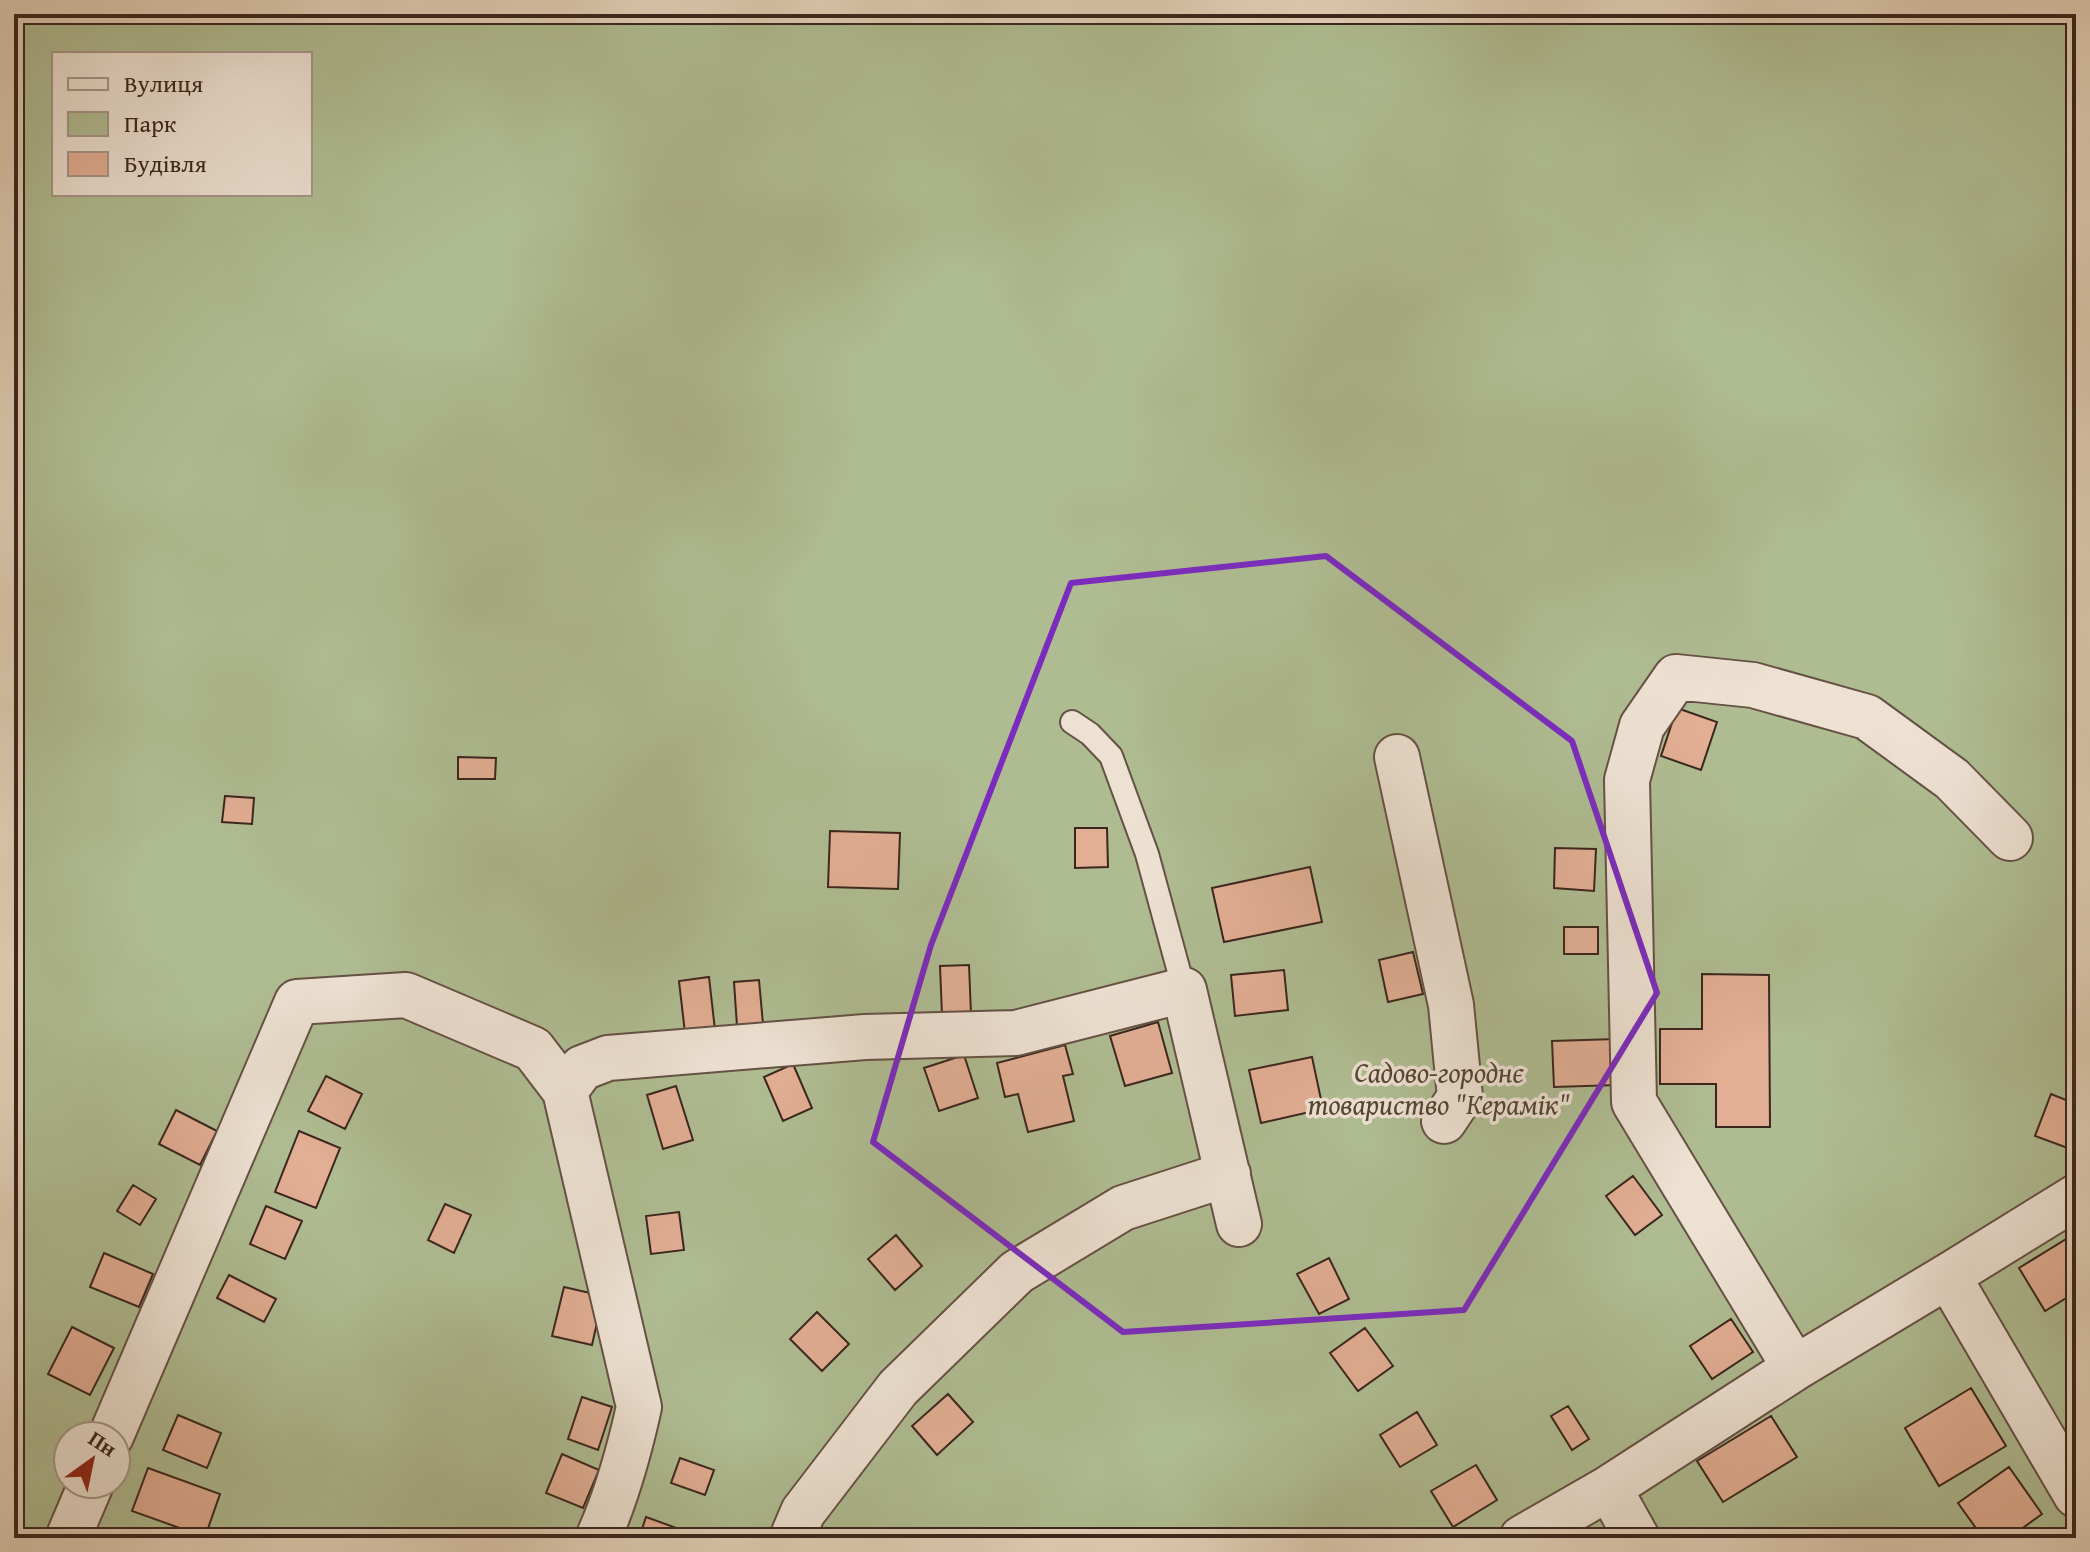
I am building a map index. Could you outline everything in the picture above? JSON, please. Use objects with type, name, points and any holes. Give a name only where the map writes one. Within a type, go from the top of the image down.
[{"type":"street","points":[[1795,1368],[1634,1102],[1627,780],[1642,726],[1676,677],[1753,685],[1867,717],[1952,779],[2010,838]]},
{"type":"street","points":[[1397,757],[1451,1005],[1460,1097],[1444,1121]]},
{"type":"street","points":[[565,1091],[582,1068],[608,1058],[865,1037],[1016,1033],[1184,990],[1239,1224]]},
{"type":"street","points":[[118,1420],[297,1002],[406,995],[533,1049],[565,1091],[639,1407],[610,1511],[598,1538]]},
{"type":"street","points":[[792,1538],[803,1512],[898,1388],[1017,1272],[1123,1208],[1228,1174]]},
{"type":"street","points":[[1522,1538],[1609,1488],[1795,1368],[2076,1197]]},
{"type":"street","points":[[1948,1276],[2076,1495]]},
{"type":"street","points":[[1609,1488],[1637,1538]]},
{"type":"street","points":[[68,1538],[84,1500]]},
{"type":"lane","points":[[1072,722],[1090,734],[1111,756],[1147,854],[1184,990]]},
{"type":"highlighted area","points":[[1326,556],[1572,741],[1657,993],[1464,1310],[1123,1332],[873,1142],[931,945],[1071,583]]},
{"type":"green space","name":"Садово-городнє товариство \"Керамік\"","points":[[14,14],[2076,14],[2076,1538],[14,1538]]},
{"type":"building","points":[[1677,708],[1717,722],[1701,770],[1661,756]]},
{"type":"building","points":[[458,757],[496,758],[495,779],[458,779]]},
{"type":"building","points":[[225,796],[254,798],[252,824],[222,822]]},
{"type":"building","points":[[1075,828],[1107,828],[1108,867],[1075,868]]},
{"type":"building","points":[[830,831],[900,833],[898,889],[828,887]]},
{"type":"building","points":[[1555,848],[1596,849],[1594,891],[1554,888]]},
{"type":"building","points":[[1310,867],[1322,922],[1224,942],[1212,888]]},
{"type":"building","points":[[1564,927],[1598,927],[1598,954],[1564,954]]},
{"type":"building","points":[[1413,952],[1423,994],[1388,1002],[1379,960]]},
{"type":"building","points":[[969,965],[971,1014],[942,1015],[940,966]]},
{"type":"building","points":[[1284,970],[1288,1010],[1235,1016],[1231,975]]},
{"type":"building","points":[[1702,974],[1769,975],[1770,1127],[1716,1127],[1716,1084],[1660,1084],[1660,1029],[1702,1029]]},
{"type":"building","points":[[709,977],[715,1030],[685,1033],[679,981]]},
{"type":"building","points":[[759,980],[763,1024],[737,1026],[734,982]]},
{"type":"building","points":[[1158,1022],[1172,1073],[1125,1086],[1110,1036]]},
{"type":"building","points":[[1616,1039],[1618,1085],[1554,1087],[1552,1041]]},
{"type":"building","points":[[1065,1045],[1073,1074],[1063,1076],[1074,1121],[1028,1132],[1018,1094],[1005,1097],[997,1063]]},
{"type":"building","points":[[964,1055],[978,1098],[939,1111],[924,1068]]},
{"type":"building","points":[[1312,1057],[1323,1109],[1261,1123],[1249,1070]]},
{"type":"building","points":[[793,1064],[812,1108],[783,1121],[764,1077]]},
{"type":"building","points":[[326,1076],[362,1094],[345,1129],[308,1111]]},
{"type":"building","points":[[676,1086],[693,1140],[663,1149],[647,1095]]},
{"type":"building","points":[[2051,1094],[2076,1104],[2076,1151],[2035,1136]]},
{"type":"building","points":[[176,1110],[217,1131],[200,1165],[159,1144]]},
{"type":"building","points":[[299,1131],[340,1148],[316,1208],[275,1192]]},
{"type":"building","points":[[1633,1176],[1662,1215],[1635,1235],[1606,1196]]},
{"type":"building","points":[[133,1185],[156,1199],[140,1225],[117,1211]]},
{"type":"building","points":[[445,1204],[471,1215],[454,1253],[428,1240]]},
{"type":"building","points":[[266,1206],[302,1221],[285,1259],[250,1244]]},
{"type":"building","points":[[679,1212],[684,1250],[651,1254],[646,1216]]},
{"type":"building","points":[[2076,1233],[2076,1292],[2045,1311],[2019,1268]]},
{"type":"building","points":[[896,1235],[922,1266],[895,1290],[868,1259]]},
{"type":"building","points":[[104,1253],[153,1274],[139,1307],[90,1287]]},
{"type":"building","points":[[1329,1258],[1349,1299],[1319,1314],[1297,1274]]},
{"type":"building","points":[[229,1275],[276,1299],[264,1322],[217,1298]]},
{"type":"building","points":[[564,1287],[603,1296],[592,1345],[552,1336]]},
{"type":"building","points":[[817,1312],[849,1344],[822,1371],[790,1339]]},
{"type":"building","points":[[1731,1319],[1753,1352],[1712,1379],[1690,1346]]},
{"type":"building","points":[[72,1327],[114,1348],[90,1395],[48,1374]]},
{"type":"building","points":[[1365,1328],[1393,1366],[1358,1391],[1330,1353]]},
{"type":"building","points":[[1971,1388],[2006,1446],[1939,1486],[1905,1428]]},
{"type":"building","points":[[948,1394],[973,1422],[937,1455],[912,1426]]},
{"type":"building","points":[[582,1397],[612,1407],[598,1450],[568,1439]]},
{"type":"building","points":[[1568,1406],[1589,1439],[1572,1450],[1551,1416]]},
{"type":"building","points":[[1417,1412],[1437,1445],[1400,1467],[1380,1435]]},
{"type":"building","points":[[178,1415],[221,1433],[207,1468],[163,1450]]},
{"type":"building","points":[[1771,1416],[1797,1457],[1723,1502],[1697,1461]]},
{"type":"building","points":[[562,1454],[599,1470],[583,1508],[546,1493]]},
{"type":"building","points":[[680,1458],[714,1470],[705,1495],[671,1483]]},
{"type":"building","points":[[1476,1465],[1497,1500],[1453,1527],[1431,1491]]},
{"type":"building","points":[[2009,1467],[2042,1514],[2009,1538],[1983,1538],[1958,1503]]},
{"type":"building","points":[[148,1468],[220,1494],[205,1537],[132,1511]]},
{"type":"building","points":[[646,1517],[704,1538],[639,1538]]}]
